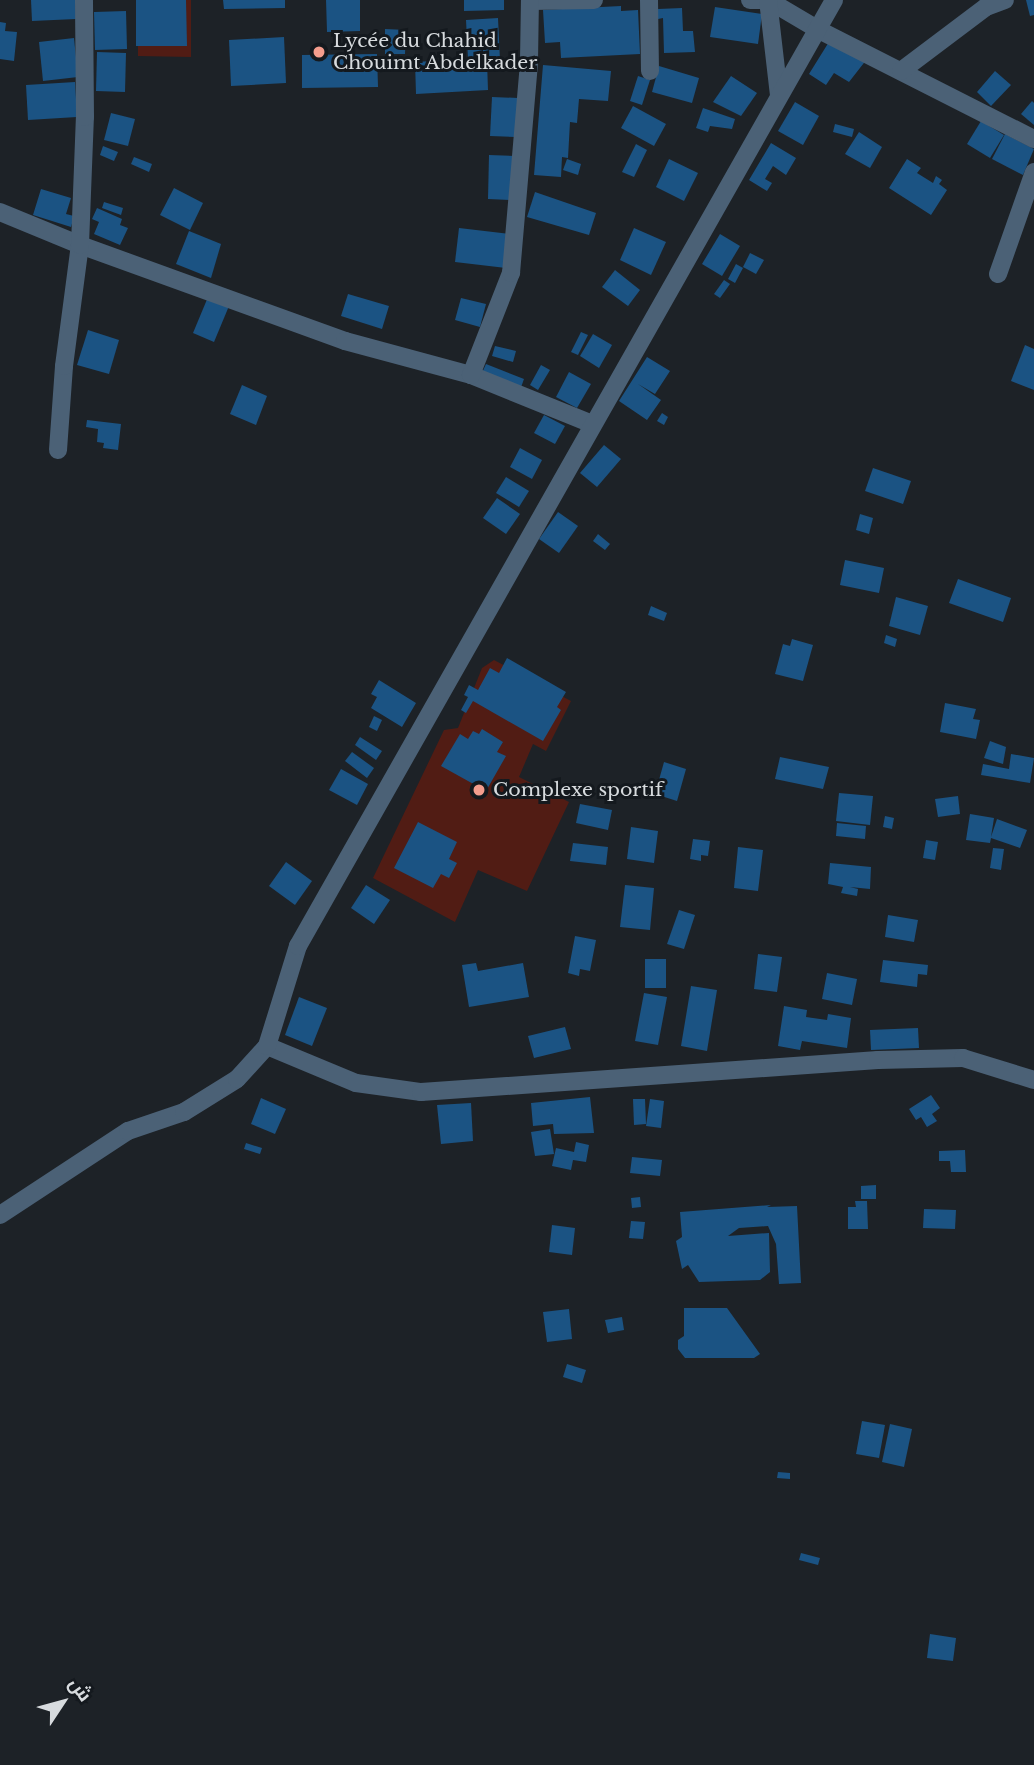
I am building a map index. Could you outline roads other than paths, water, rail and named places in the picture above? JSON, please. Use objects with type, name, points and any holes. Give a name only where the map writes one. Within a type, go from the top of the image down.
[{"type":"street","points":[[58,450],[64,366],[80,245],[85,117],[84,0]]},
{"type":"street","points":[[471,375],[511,273],[529,61],[530,0],[594,0]]},
{"type":"street","points":[[649,0],[650,71]]},
{"type":"street","points":[[750,0],[768,0],[817,29],[1034,139]]},
{"type":"street","points":[[768,0],[779,95]]},
{"type":"street","points":[[0,1215],[128,1131],[184,1112],[237,1079],[267,1046],[298,946],[834,0]]},
{"type":"street","points":[[901,71],[986,7],[1005,0]]},
{"type":"street","points":[[998,274],[1034,172]]},
{"type":"street","points":[[0,212],[80,245],[345,341],[471,375],[592,424]]},
{"type":"street","points":[[267,1046],[356,1083],[421,1092],[878,1060],[963,1058],[1034,1080]]},
{"type":"place","name":"Lycée du Chahid Chouimt Abdelkader","points":[[319,52]]},
{"type":"place","name":"Complexe sportif","points":[[479,790]]}]
